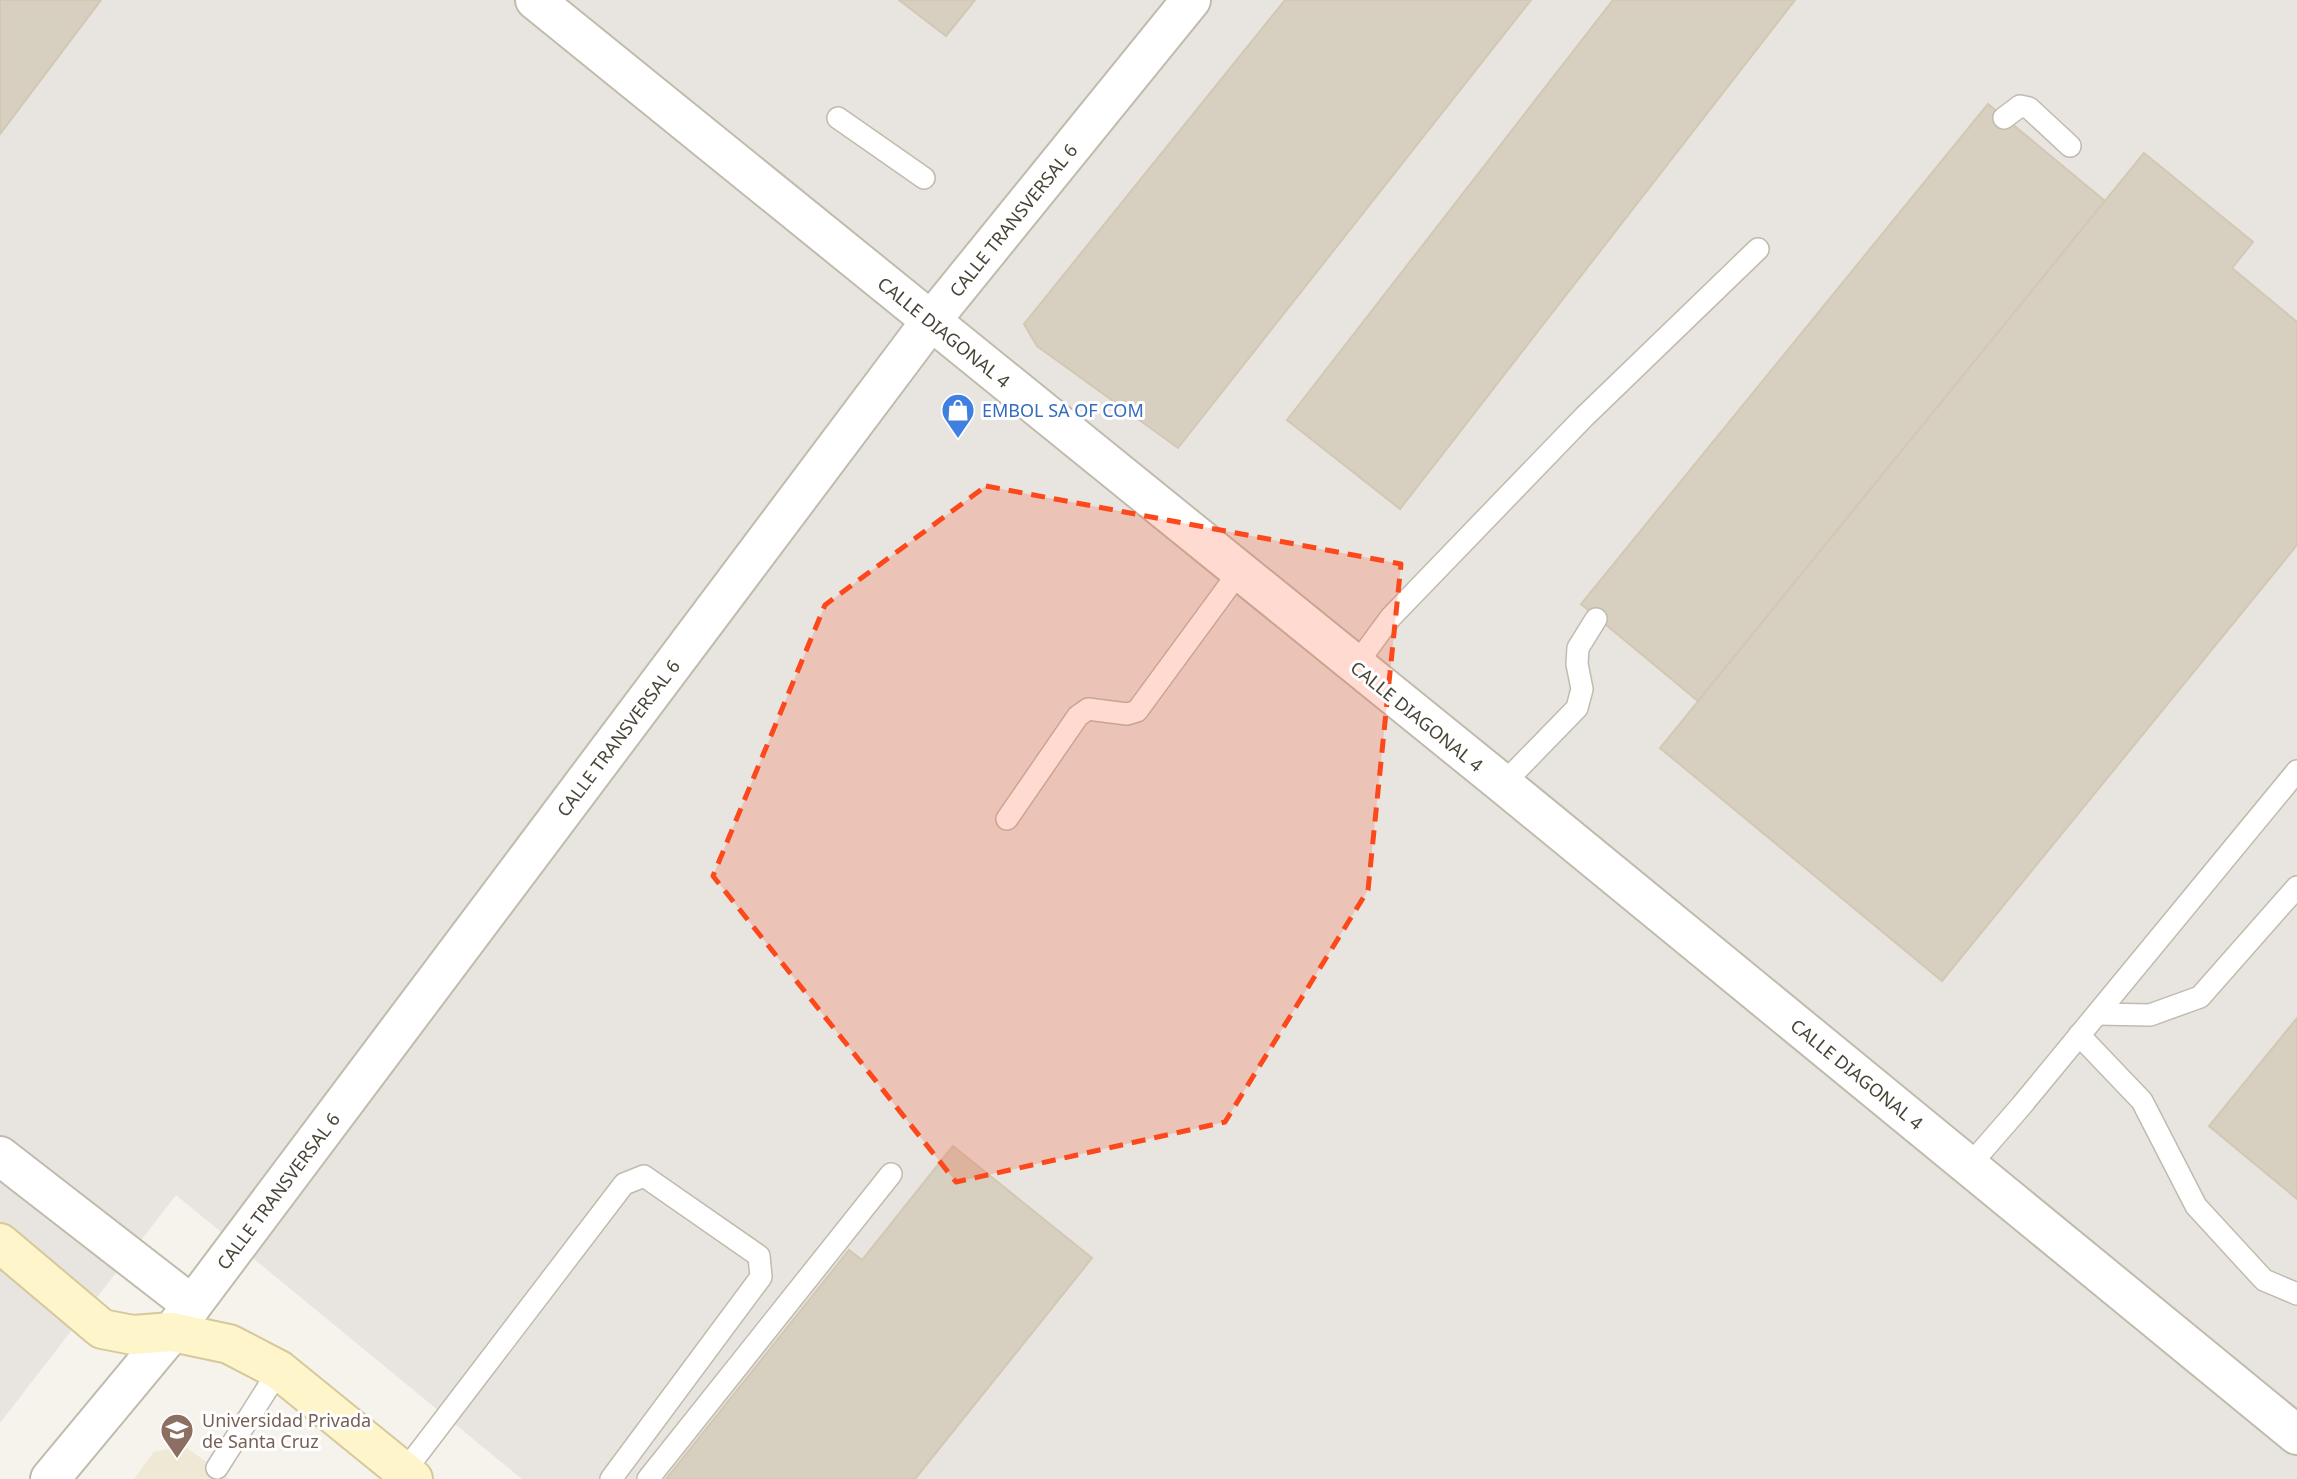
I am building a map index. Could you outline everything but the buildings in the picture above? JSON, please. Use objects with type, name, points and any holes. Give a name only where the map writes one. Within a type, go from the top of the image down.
[{"type":"street","name":"CALLE DIAGONAL 4","points":[[535,0],[1503,785],[2297,1435]]},
{"type":"street","name":"CALLE TRANSVERSAL 6","points":[[50,1479],[182,1319],[930,322],[1191,0]]},
{"type":"street","points":[[0,1156],[182,1319],[279,1370],[408,1475]]},
{"type":"street","points":[[0,1243],[102,1329],[133,1335],[182,1319]]},
{"type":"lane","points":[[2004,118],[2020,106],[2029,108],[2070,146]]},
{"type":"lane","points":[[838,118],[924,178]]},
{"type":"lane","points":[[1355,666],[1391,617],[1584,417],[1758,249]]},
{"type":"lane","points":[[1007,819],[1078,716],[1088,709],[1127,714],[1137,711],[1239,572]]},
{"type":"lane","points":[[1503,785],[1577,708],[1582,689],[1577,664],[1578,648],[1596,619]]},
{"type":"lane","points":[[1969,1166],[2297,771]]},
{"type":"lane","points":[[2097,1014],[2150,1015],[2200,996],[2297,887]]},
{"type":"lane","points":[[2079,1035],[2142,1101],[2196,1206],[2264,1280],[2297,1294]]},
{"type":"lane","points":[[648,1479],[891,1174]]},
{"type":"lane","points":[[408,1475],[624,1184],[644,1176],[759,1255],[761,1277],[611,1479]]},
{"type":"lane","points":[[217,1468],[279,1370]]},
{"type":"highlighted area","points":[[986,486],[1401,564],[1368,890],[1225,1122],[956,1182],[713,876],[825,605]]},
{"type":"shaded area","points":[[0,0],[2297,0],[2297,1479],[522,1479],[176,1195],[0,1423]]},
{"type":"shaded area","name":"Universidad Privada de Santa Cruz","points":[[184,1446],[230,1479],[134,1479],[154,1452]]},
{"type":"place","name":"EMBOL SA OF COM","points":[[958,440]]},
{"type":"place","name":"Universidad Privada de Santa Cruz","points":[[177,1460]]}]
